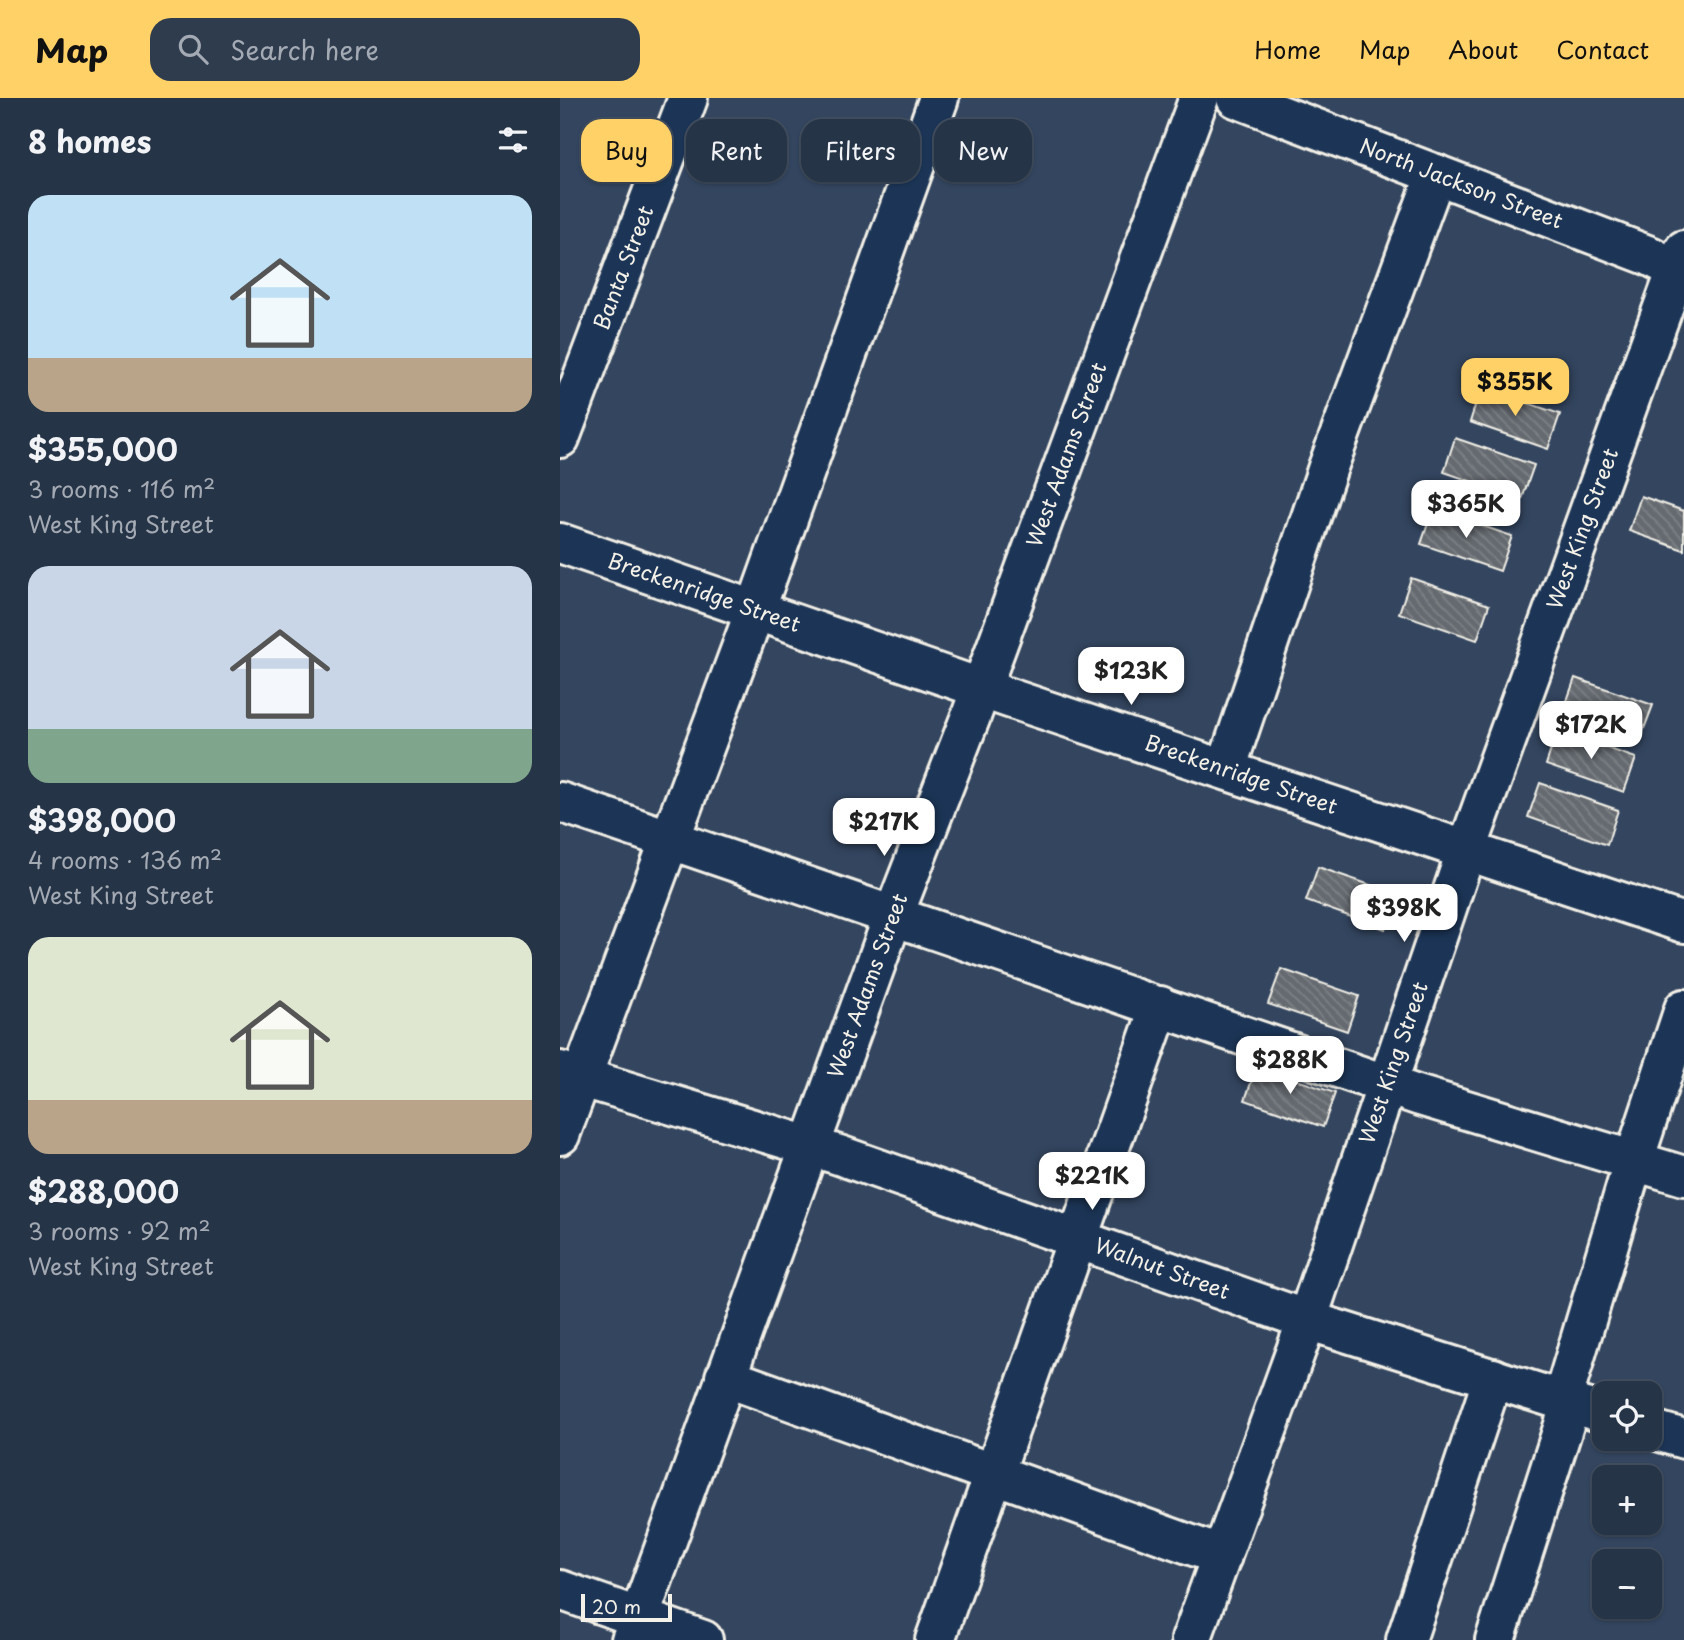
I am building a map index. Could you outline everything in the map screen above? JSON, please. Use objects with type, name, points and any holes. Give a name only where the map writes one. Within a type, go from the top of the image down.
[{"type":"street","name":"Banta Street","points":[[560,439],[688,98]]},
{"type":"street","points":[[560,1135],[571,1075],[671,839],[939,98]]},
{"type":"street","name":"West Adams Street","points":[[635,1629],[894,914],[981,688],[1199,98]]},
{"type":"street","name":"North Jackson Street","points":[[1236,98],[1650,256],[1682,265]]},
{"type":"street","points":[[1226,768],[1333,454],[1436,174]]},
{"type":"street","name":"West King Street","points":[[1191,1640],[1307,1320],[1467,849],[1682,265]]},
{"type":"street","name":"Breckenridge Street","points":[[560,543],[981,688],[1226,768],[1441,844],[1467,849],[1684,923]]},
{"type":"street","points":[[560,802],[894,914],[1387,1086],[1684,1176]]},
{"type":"street","points":[[935,1640],[1160,1006]]},
{"type":"street","points":[[1495,1640],[1579,1406],[1634,1160],[1684,1009]]},
{"type":"street","name":"Walnut Street","points":[[571,1075],[810,1146],[1307,1320],[1579,1406]]},
{"type":"street","points":[[725,1377],[1222,1556]]},
{"type":"street","points":[[1406,1640],[1493,1378]]},
{"type":"street","points":[[1662,1433],[1684,1439]]},
{"type":"street","points":[[560,1590],[635,1629],[703,1640]]},
{"type":"building","points":[[1481,387],[1560,414],[1548,449],[1470,422]]},
{"type":"building","points":[[1455,438],[1534,465],[1522,499],[1444,472]]},
{"type":"building","points":[[1641,496],[1684,511],[1684,550],[1629,531]]},
{"type":"building","points":[[1433,509],[1512,536],[1500,571],[1421,544]]},
{"type":"building","points":[[1411,578],[1489,605],[1477,640],[1399,613]]},
{"type":"building","points":[[1575,678],[1653,705],[1642,734],[1623,727],[1622,733],[1563,712]]},
{"type":"building","points":[[1557,731],[1636,758],[1624,792],[1546,765]]},
{"type":"building","points":[[1540,783],[1618,810],[1607,845],[1528,817]]},
{"type":"building","points":[[1318,867],[1396,894],[1385,929],[1306,901]]},
{"type":"building","points":[[1281,969],[1359,996],[1347,1031],[1268,1004]]},
{"type":"building","points":[[1257,1066],[1335,1093],[1323,1127],[1245,1100]]}]
